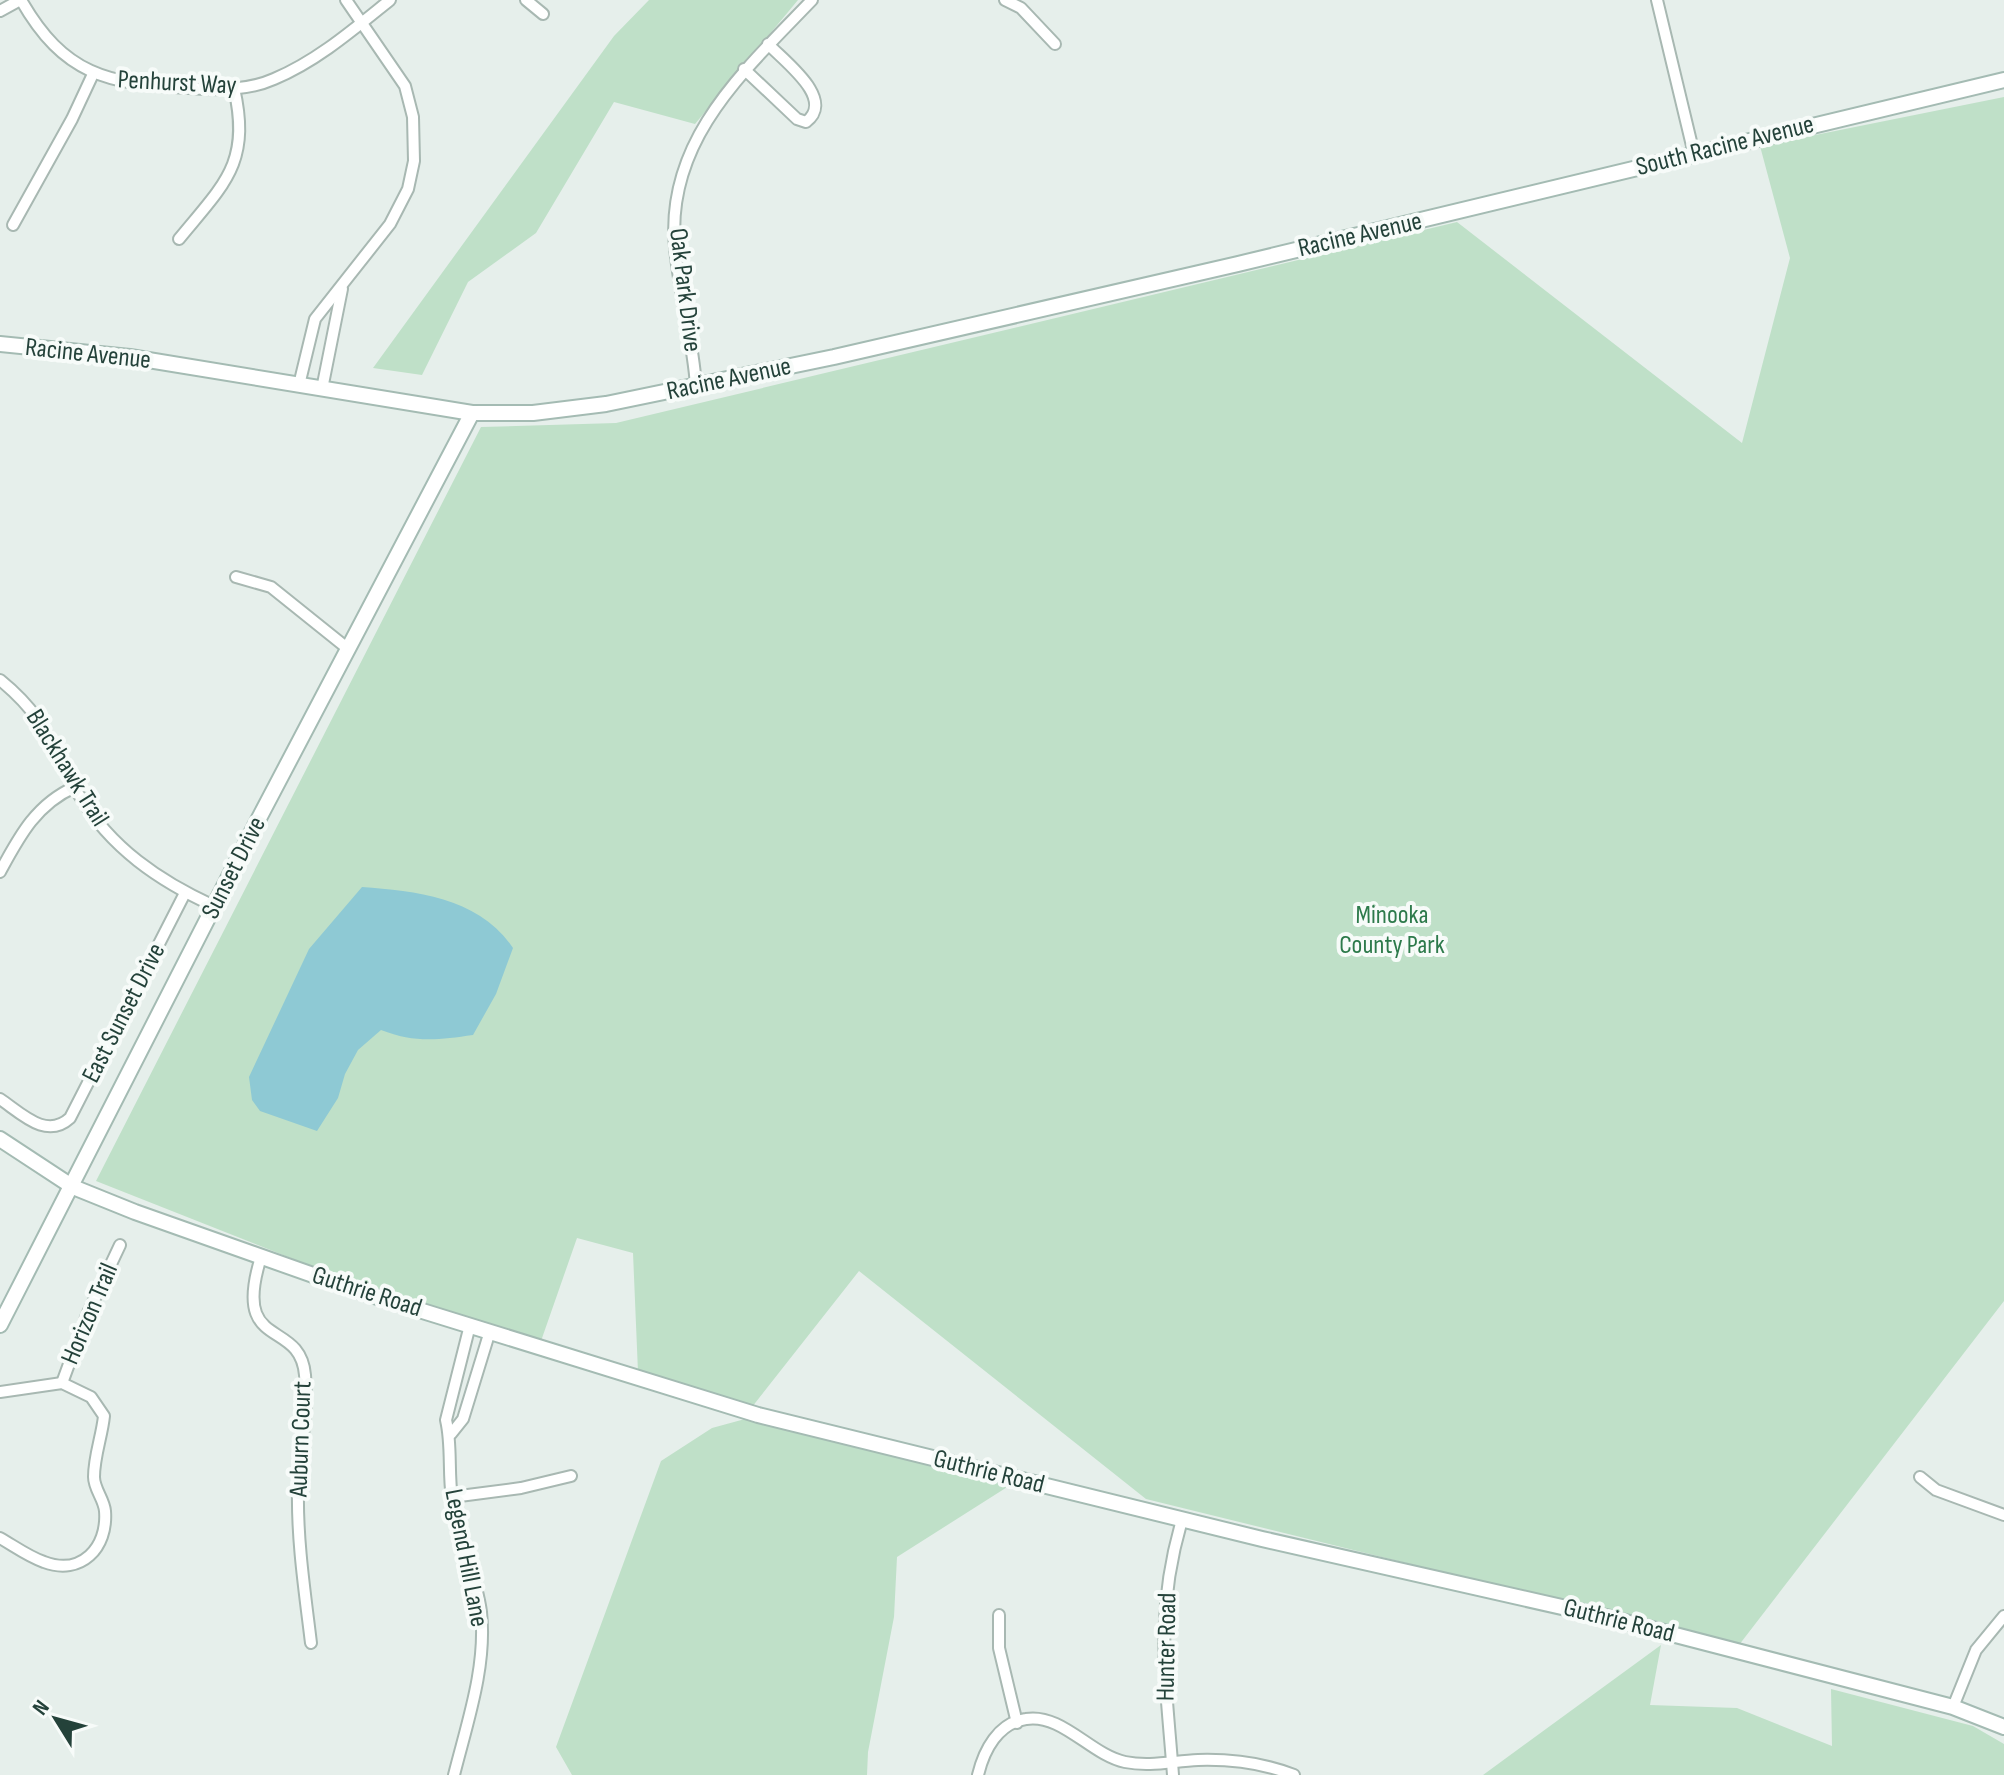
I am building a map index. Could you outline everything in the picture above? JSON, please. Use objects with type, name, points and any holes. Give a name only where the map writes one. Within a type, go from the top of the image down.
[{"type":"street","points":[[0,11],[20,0]]},
{"type":"street","name":"Penhurst Way","points":[[20,0],[52,45],[93,74],[144,86],[234,88],[262,84],[306,63],[390,0]]},
{"type":"street","points":[[299,385],[312,326],[400,207],[415,151],[413,117],[405,86],[346,0]]},
{"type":"street","points":[[526,0],[543,14]]},
{"type":"street","name":"Oak Park Drive","points":[[696,386],[694,354],[674,246],[678,194],[702,126],[744,69],[812,0]]},
{"type":"street","points":[[1005,0],[1021,8],[1055,44]]},
{"type":"street","points":[[1657,0],[1694,154]]},
{"type":"street","points":[[744,69],[797,119],[806,122],[815,115],[817,106],[813,92],[768,44]]},
{"type":"street","points":[[13,225],[72,119],[93,74]]},
{"type":"street","name":"South Racine Avenue","points":[[1447,214],[2004,80]]},
{"type":"street","points":[[179,239],[225,179],[240,149],[241,118],[234,88]]},
{"type":"street","name":"Racine Avenue","points":[[0,344],[130,357],[472,413],[533,413],[606,404],[886,345],[1447,214]]},
{"type":"street","points":[[322,389],[342,289]]},
{"type":"street","name":"Sunset Drive","points":[[0,1325],[347,648],[472,413]]},
{"type":"street","points":[[236,577],[271,587],[347,648]]},
{"type":"street","name":"Blackhawk Trail","points":[[0,680],[23,699],[44,725],[75,787],[126,853],[185,893],[214,906]]},
{"type":"street","points":[[0,872],[24,828],[41,809],[75,787]]},
{"type":"street","name":"East Sunset Drive","points":[[0,1099],[40,1126],[56,1128],[70,1118],[185,893]]},
{"type":"street","name":"Guthrie Road","points":[[0,1139],[73,1187],[261,1257],[715,1402],[1182,1520],[1606,1617],[1953,1707],[2004,1727]]},
{"type":"street","name":"Horizon Trail","points":[[62,1383],[87,1315],[120,1245]]},
{"type":"street","name":"Auburn Court","points":[[261,1257],[253,1284],[254,1312],[264,1326],[298,1354],[305,1374],[298,1499],[311,1643]]},
{"type":"street","name":"Legend Hill Lane","points":[[454,1775],[479,1674],[482,1646],[476,1589],[461,1545],[452,1497],[451,1434],[446,1411],[470,1325]]},
{"type":"street","name":"Legend Hill Lane","points":[[451,1434],[463,1419],[490,1331]]},
{"type":"street","points":[[456,1376],[473,1382]]},
{"type":"street","name":"Horizon Trail","points":[[0,1538],[44,1562],[63,1566],[89,1560],[101,1544],[105,1508],[93,1480],[104,1416],[91,1397],[62,1383],[1,1395]]},
{"type":"street","points":[[452,1497],[521,1488],[571,1476]]},
{"type":"street","points":[[1920,1477],[1936,1490],[2004,1515]]},
{"type":"street","name":"Hunter Road","points":[[1172,1769],[1162,1659],[1163,1614],[1182,1520]]},
{"type":"street","points":[[999,1615],[999,1648],[1017,1723]]},
{"type":"street","points":[[1953,1707],[1976,1650],[2004,1616]]},
{"type":"street","points":[[978,1775],[983,1755],[999,1732],[1025,1719],[1048,1719],[1100,1753],[1124,1762],[1172,1769],[1238,1761],[1294,1775]]},
{"type":"green space","points":[[649,0],[798,0],[695,124],[614,102],[536,233],[468,282],[422,375],[373,368],[614,36]]},
{"type":"green space","name":"Minooka County Park","points":[[2004,97],[2004,1301],[1739,1645],[1146,1499],[859,1271],[752,1407],[638,1372],[633,1253],[577,1238],[541,1341],[359,1285],[96,1181],[481,427],[616,423],[1457,222],[1742,443],[1790,258],[1760,146]]},
{"type":"green space","points":[[745,1419],[1012,1484],[897,1557],[894,1617],[868,1752],[867,1775],[572,1775],[556,1747],[661,1461],[712,1428]]},
{"type":"green space","points":[[1661,1645],[1650,1705],[1737,1708],[1832,1746],[1831,1689],[1973,1726],[2004,1744],[2004,1775],[1483,1775]]},
{"type":"water","points":[[362,887],[404,891],[446,900],[483,918],[513,948],[496,994],[473,1035],[426,1039],[381,1030],[358,1050],[345,1074],[338,1098],[317,1131],[260,1111],[252,1100],[249,1077],[309,949]]}]
